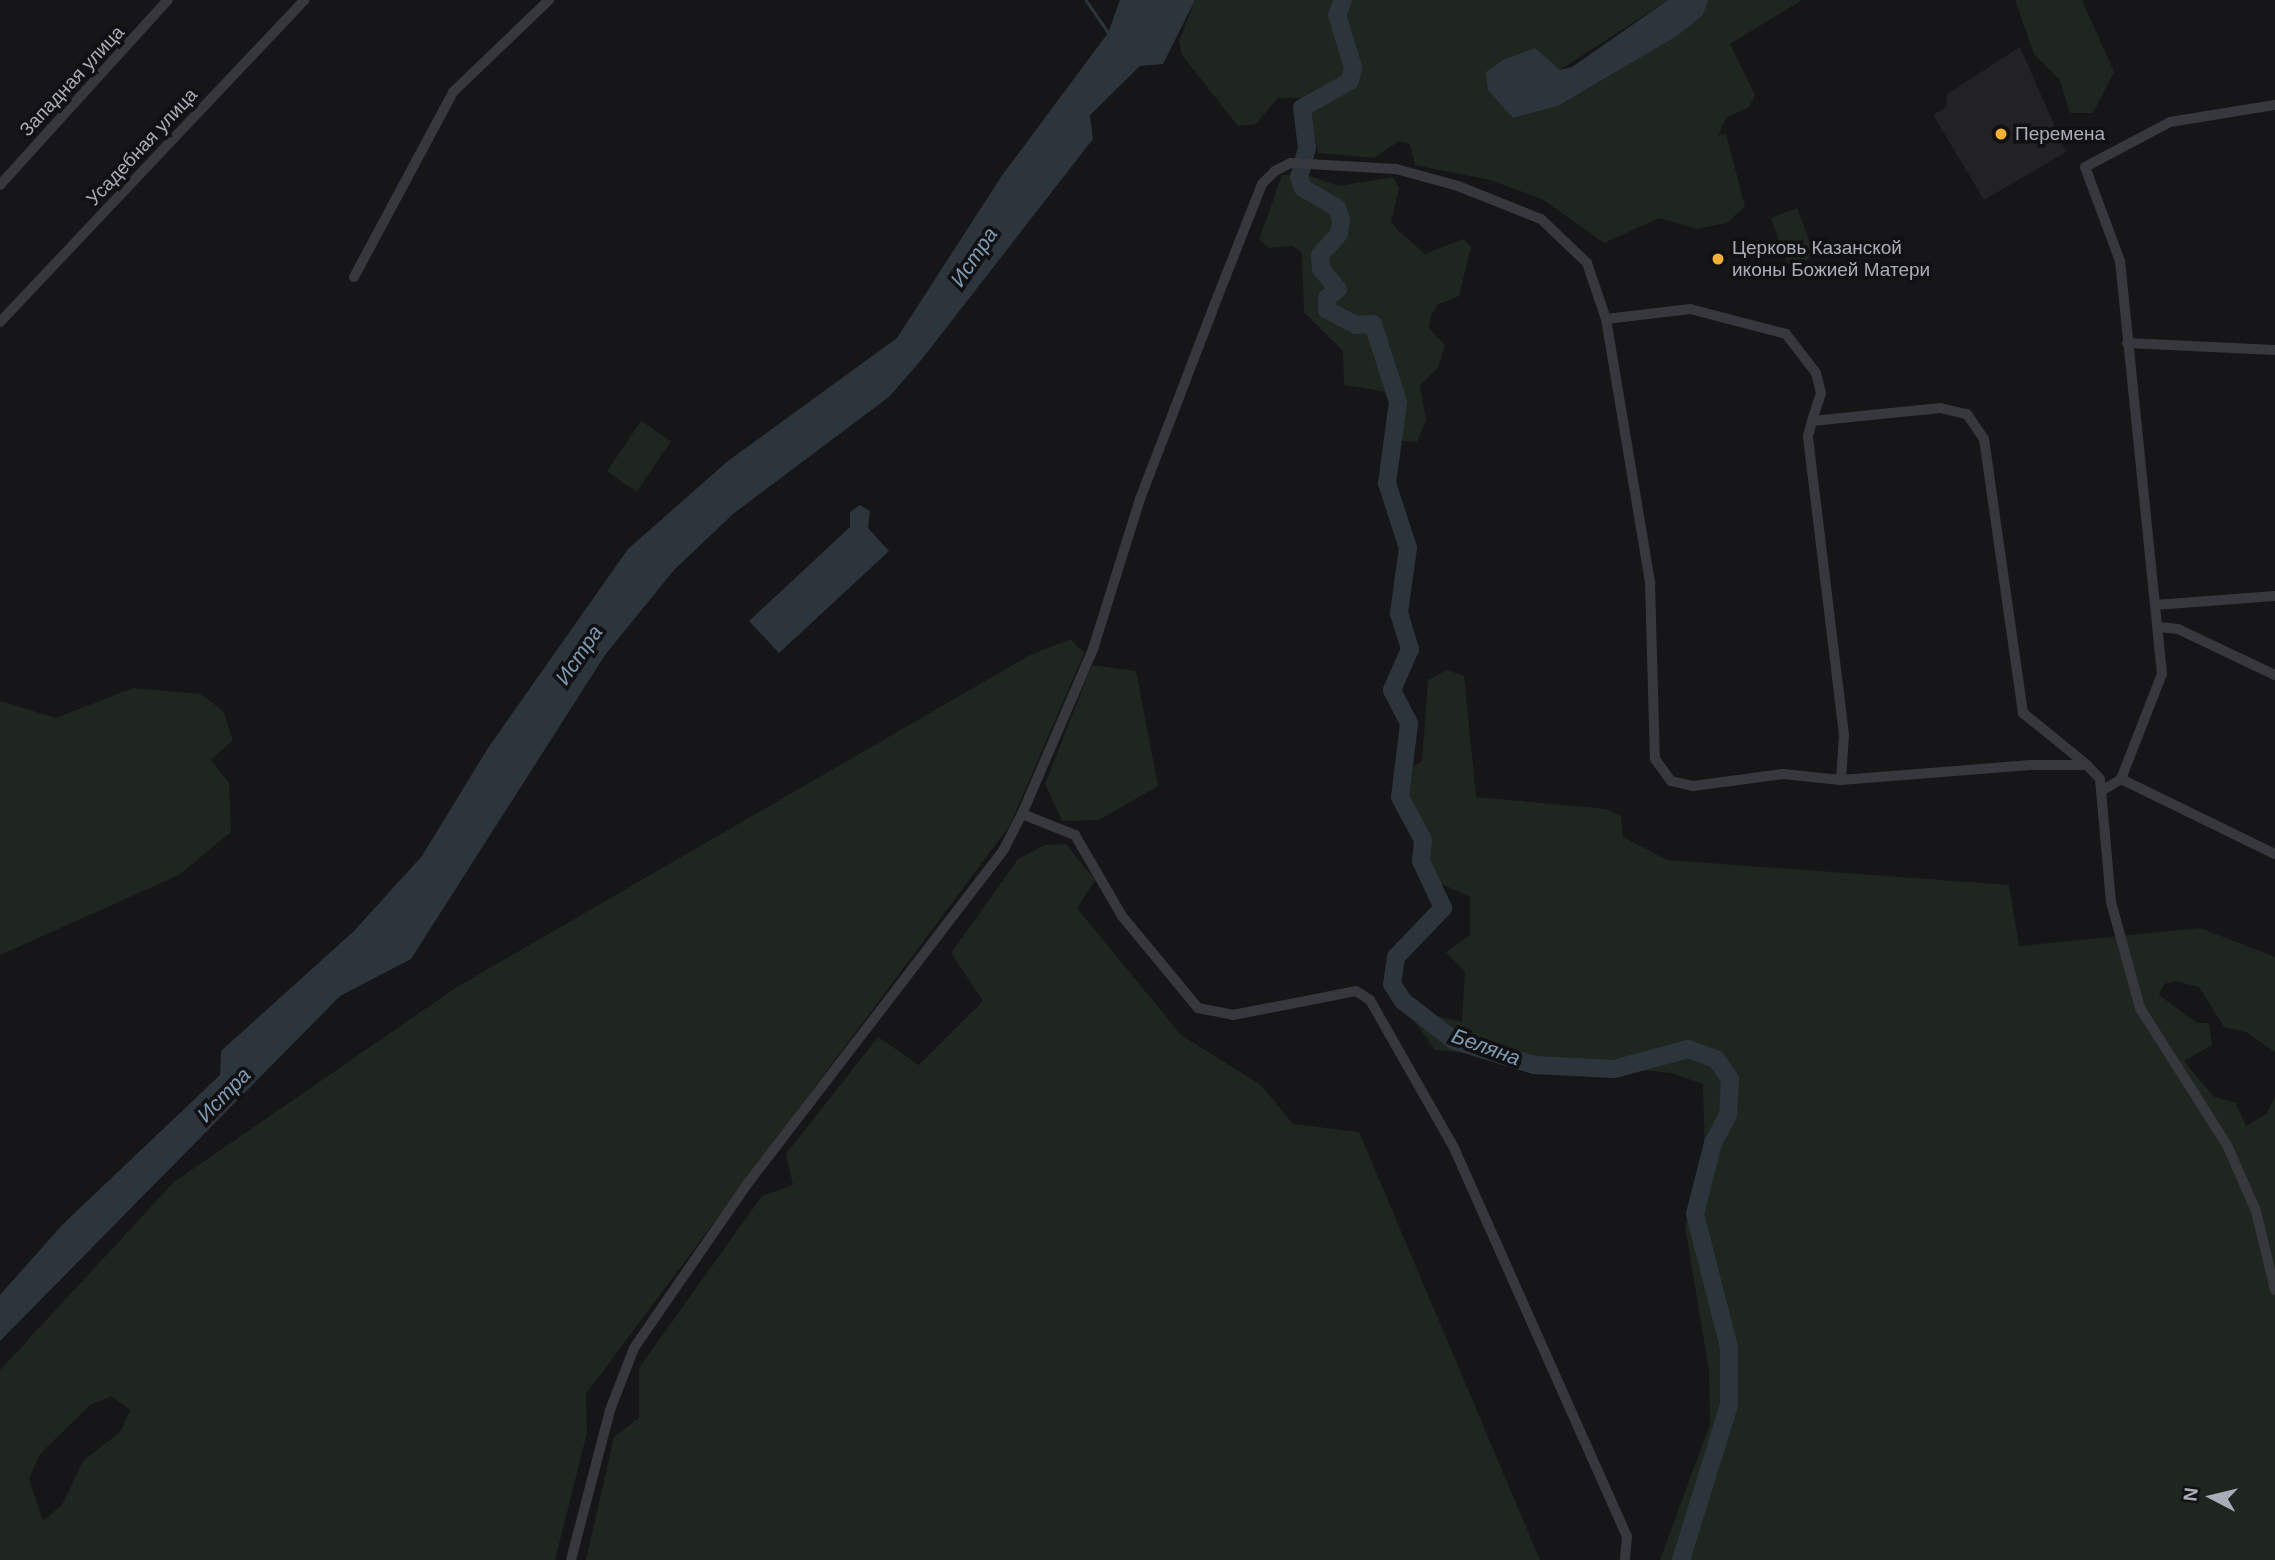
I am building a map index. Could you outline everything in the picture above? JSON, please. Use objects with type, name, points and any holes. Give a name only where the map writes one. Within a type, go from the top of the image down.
[{"type":"street","name":"Западная улица","points":[[0,185],[169,0]]},
{"type":"street","name":"Усадебная улица","points":[[3,320],[304,0]]},
{"type":"street","points":[[354,276],[453,92],[549,0]]},
{"type":"street","points":[[2103,790],[2121,779],[2160,688],[2158,627],[2120,261],[2085,167],[2170,122],[2275,105]]},
{"type":"street","points":[[571,1560],[610,1410],[635,1348],[748,1182],[1004,849],[1022,814],[1093,649],[1140,499],[1262,184],[1291,163],[1396,169],[1541,219],[1587,263],[1606,319],[1650,583],[1653,735],[1661,772],[1680,786],[1783,774],[1840,780],[2087,765]]},
{"type":"street","points":[[1606,319],[1690,309],[1786,334],[1816,373],[1821,393],[1807,446],[1824,526],[1844,735],[1840,780]]},
{"type":"street","points":[[2127,343],[2275,350]]},
{"type":"street","points":[[1812,421],[1940,408],[1967,414],[1983,439],[2023,713],[2087,765],[2103,790],[2111,902],[2140,1008],[2227,1145],[2256,1211],[2275,1290]]},
{"type":"street","points":[[2155,606],[2275,596]]},
{"type":"street","points":[[2158,627],[2178,628],[2275,675]]},
{"type":"street","points":[[2121,779],[2275,854]]},
{"type":"street","points":[[1022,814],[1075,835],[1122,916],[1198,1008],[1233,1015],[1356,991],[1370,1000],[1454,1148],[1627,1536],[1625,1560]]},
{"type":"shaded area","points":[[1195,0],[1668,0],[1560,70],[1514,118],[1558,106],[1677,36],[1703,15],[1708,0],[1802,0],[1730,44],[1755,95],[1749,107],[1727,117],[1718,135],[1726,134],[1745,206],[1727,223],[1697,229],[1659,218],[1604,243],[1542,199],[1490,180],[1415,165],[1410,144],[1399,141],[1374,158],[1318,153],[1309,107],[1301,98],[1278,98],[1256,124],[1238,126],[1182,55],[1179,41]]},
{"type":"shaded area","points":[[2015,0],[2082,0],[2114,72],[2093,113],[2070,113],[2060,80],[2034,54]]},
{"type":"shaded area","name":"Перемена","points":[[2020,47],[2066,152],[1984,200],[1933,115],[1946,107],[1947,94]]},
{"type":"shaded area","points":[[1282,175],[1307,175],[1339,186],[1393,177],[1399,188],[1391,222],[1400,232],[1425,254],[1463,239],[1471,247],[1459,296],[1437,305],[1431,316],[1429,328],[1445,345],[1438,368],[1420,385],[1426,420],[1417,442],[1394,440],[1387,392],[1344,385],[1343,351],[1304,312],[1302,253],[1293,246],[1269,248],[1259,240]]},
{"type":"shaded area","points":[[1797,208],[1815,255],[1795,267],[1787,263],[1771,218]]},
{"type":"shaded area","points":[[641,421],[671,441],[637,492],[607,472]]},
{"type":"shaded area","points":[[1071,639],[1084,653],[1010,825],[586,1394],[587,1433],[555,1560],[0,1560],[0,1370],[174,1182],[457,987],[1030,655]],"holes":[[[112,1396],[130,1410],[120,1432],[83,1461],[62,1505],[43,1521],[29,1479],[40,1454],[90,1405]]]},
{"type":"shaded area","points":[[1092,665],[1136,671],[1158,786],[1099,820],[1062,821],[1045,784]]},
{"type":"shaded area","points":[[1447,670],[1464,676],[1476,797],[1606,809],[1621,816],[1623,837],[1667,860],[2009,885],[2019,946],[2200,928],[2275,957],[2275,1052],[2246,1032],[2224,1027],[2199,987],[2175,981],[2164,984],[2159,995],[2197,1023],[2209,1023],[2212,1045],[2184,1061],[2214,1097],[2236,1103],[2246,1126],[2266,1114],[2275,1097],[2275,1560],[1660,1560],[1710,1424],[1709,1370],[1685,1226],[1705,1160],[1703,1084],[1671,1073],[1435,1050],[1405,1008],[1462,1022],[1465,972],[1446,952],[1470,935],[1470,897],[1429,878],[1394,780],[1422,761],[1428,680]]},
{"type":"shaded area","points":[[133,688],[201,694],[223,711],[233,740],[211,760],[229,783],[231,832],[179,875],[0,955],[0,701],[56,718]]},
{"type":"shaded area","points":[[1066,844],[1095,880],[1077,908],[1181,1035],[1261,1085],[1293,1124],[1359,1132],[1540,1560],[586,1560],[614,1437],[639,1418],[639,1368],[762,1196],[793,1185],[786,1154],[878,1037],[919,1065],[983,1001],[951,953],[1018,859],[1045,845]]},
{"type":"water","name":"Истра","points":[[1120,0],[1195,0],[1163,64],[1140,66],[1090,115],[1093,139],[922,359],[889,397],[733,514],[674,570],[605,655],[411,959],[340,996],[0,1341],[0,1295],[63,1224],[220,1075],[221,1051],[354,931],[422,856],[488,748],[628,549],[728,461],[897,338],[1001,177],[1108,33]]},
{"type":"water","points":[[1668,0],[1708,0],[1703,15],[1677,36],[1558,106],[1513,118],[1488,90],[1486,72],[1503,60],[1535,48],[1560,70],[1572,67]]},
{"type":"water","points":[[860,505],[870,511],[868,528],[889,551],[779,653],[749,621],[850,527],[850,512]]},
{"type":"waterway","points":[[1086,0],[1110,35]]},
{"type":"waterway","name":"Беляна","points":[[1343,0],[1337,15],[1353,67],[1350,81],[1302,108],[1307,148],[1299,177],[1303,188],[1337,208],[1341,220],[1339,234],[1320,255],[1321,269],[1338,289],[1327,298],[1327,310],[1356,325],[1373,324],[1398,402],[1387,483],[1408,548],[1399,613],[1410,649],[1392,690],[1409,724],[1400,797],[1423,840],[1421,861],[1443,908],[1396,957],[1392,984],[1403,1001],[1455,1041],[1534,1065],[1614,1069],[1688,1049],[1716,1059],[1730,1079],[1728,1115],[1713,1143],[1695,1214],[1729,1347],[1729,1405],[1681,1560]]},
{"type":"place","name":"Перемена","points":[[2001,134]]},
{"type":"place","name":"Церковь Казанской иконы Божией Матери","points":[[1718,259]]}]
